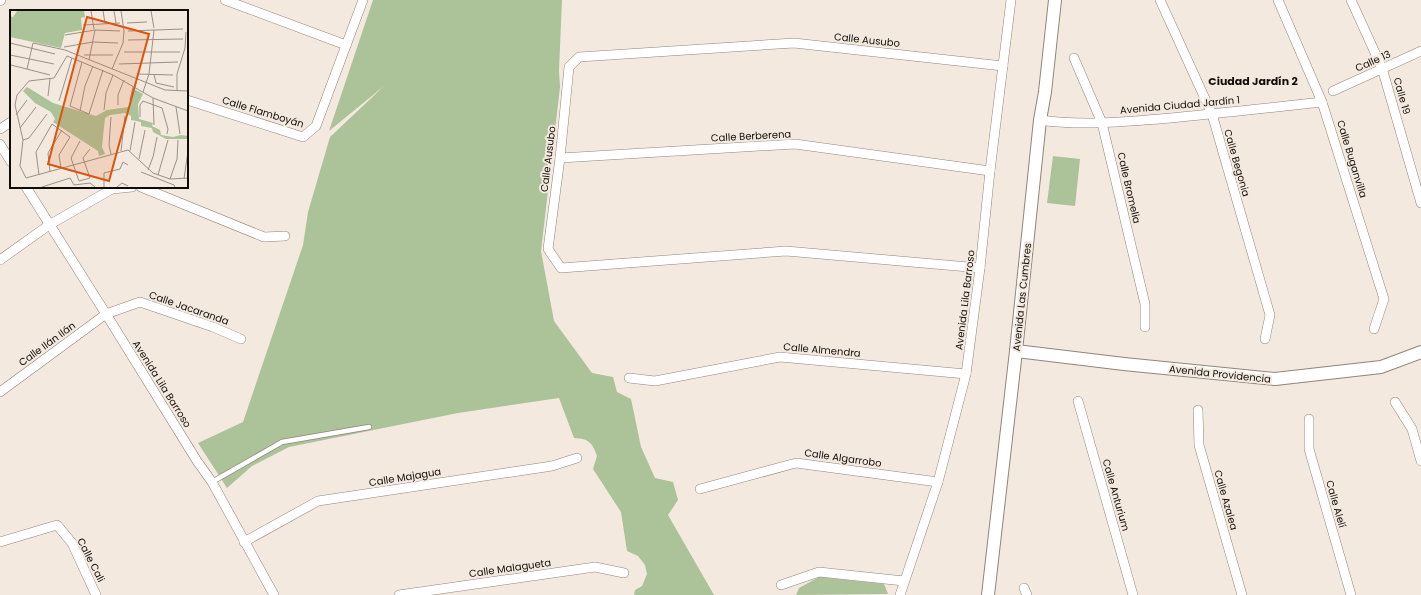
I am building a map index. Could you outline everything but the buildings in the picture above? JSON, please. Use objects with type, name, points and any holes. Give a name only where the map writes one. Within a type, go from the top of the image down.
[{"type":"street","points":[[225,0],[346,45],[363,0]]},
{"type":"street","name":"Avenida Lila Barroso","points":[[900,595],[938,482],[966,374],[980,268],[990,171],[1011,0]]},
{"type":"street","name":"Avenida Las Cumbres","points":[[988,595],[1016,351],[1040,120],[1045,92],[1055,0]]},
{"type":"street","name":"Calle Begonia","points":[[1160,0],[1212,114],[1270,315],[1265,339]]},
{"type":"street","name":"Calle Buganvilla","points":[[1278,0],[1322,102],[1384,299],[1374,330]]},
{"type":"street","name":"Calle 19","points":[[1352,0],[1382,68],[1421,203]]},
{"type":"street","name":"Calle Ausubo","points":[[980,268],[786,251],[561,268],[548,249],[560,158],[569,67],[579,58],[794,43],[1003,66]]},
{"type":"street","name":"Calle Flamboyán","points":[[188,100],[303,137],[316,126],[346,45]]},
{"type":"street","name":"Calle 13","points":[[1333,91],[1421,51]]},
{"type":"street","name":"Calle Bromelia","points":[[1074,58],[1102,123],[1145,304],[1145,327]]},
{"type":"street","name":"Avenida Ciudad Jardín 1","points":[[1040,120],[1068,124],[1102,123],[1212,114],[1322,102]]},
{"type":"street","points":[[0,129],[10,123]]},
{"type":"street","points":[[0,144],[10,160]]},
{"type":"street","name":"Calle Berberena","points":[[560,158],[795,144],[990,171]]},
{"type":"street","points":[[1412,170],[1421,166]]},
{"type":"street","name":"Avenida Lila Barroso","points":[[27,188],[197,461],[212,482],[274,595]]},
{"type":"street","points":[[0,260],[49,224],[112,189],[122,188]]},
{"type":"street","points":[[143,188],[264,237],[285,236]]},
{"type":"street","name":"Calle Jacaranda","points":[[106,314],[140,302],[213,327],[241,339]]},
{"type":"street","name":"Calle Ilán Ilán","points":[[0,392],[106,314]]},
{"type":"street","name":"Avenida Providencia","points":[[1016,351],[1124,364],[1275,379],[1381,367],[1421,352]]},
{"type":"street","name":"Calle Almendra","points":[[629,378],[655,381],[780,357],[966,374]]},
{"type":"street","name":"Calle Anturium","points":[[1078,402],[1134,595]]},
{"type":"street","points":[[1395,402],[1412,429],[1421,461]]},
{"type":"street","name":"Calle Azalea","points":[[1198,410],[1199,445],[1242,595]]},
{"type":"street","name":"Calle Alelí","points":[[1309,419],[1309,449],[1351,595]]},
{"type":"street","name":"Calle Majagua","points":[[244,542],[318,501],[552,466],[577,458]]},
{"type":"street","name":"Calle Algarrobo","points":[[700,489],[796,463],[938,482]]},
{"type":"street","name":"Calle Cali","points":[[0,542],[56,525],[72,543],[96,595]]},
{"type":"street","name":"Calle Malagueta","points":[[399,595],[595,567],[624,573]]},
{"type":"street","points":[[781,585],[818,572],[904,581]]},
{"type":"lane","points":[[212,482],[282,442],[369,427]]},
{"type":"green space","points":[[373,0],[562,0],[559,70],[560,87],[541,251],[554,321],[592,373],[613,377],[617,392],[631,399],[641,447],[655,478],[673,482],[678,500],[668,515],[714,595],[634,595],[635,590],[642,586],[647,574],[645,565],[638,556],[627,551],[621,512],[593,469],[597,456],[595,451],[587,440],[574,438],[559,398],[458,413],[289,447],[252,466],[227,488],[198,443],[243,422],[303,245],[308,212],[330,137],[384,86],[329,131]]},
{"type":"green space","points":[[1053,156],[1080,159],[1075,206],[1047,203]]},
{"type":"green space","points":[[819,577],[884,584],[888,594],[796,595],[799,588]]},
{"type":"district","name":"Ciudad Jardín 2","points":[[1253,81]]}]
